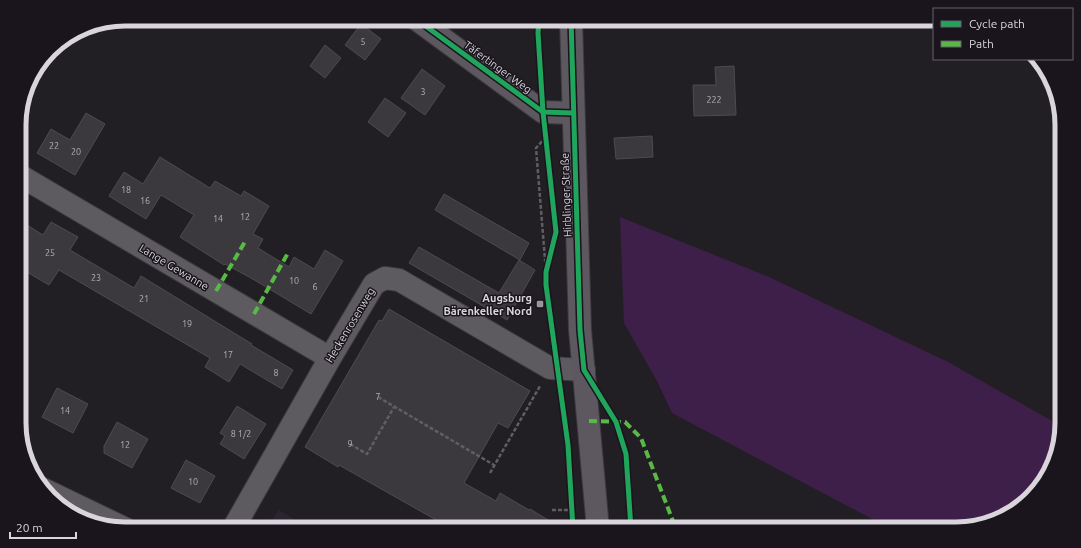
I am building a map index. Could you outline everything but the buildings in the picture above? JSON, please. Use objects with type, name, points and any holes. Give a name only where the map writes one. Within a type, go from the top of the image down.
[{"type":"street","name":"Täfertinger Weg","points":[[426,26],[543,112],[573,114]]},
{"type":"street","name":"Hirblinger Straße","points":[[571,26],[580,330],[597,522]]},
{"type":"street","name":"Lange Gewanne","points":[[26,179],[330,358]]},
{"type":"street","name":"Heckenrosenweg","points":[[237,522],[330,358],[374,284],[385,278],[399,280],[550,368],[584,370]]},
{"type":"street","points":[[61,497],[108,520]]},
{"type":"path","points":[[546,137],[547,145]]},
{"type":"path","points":[[546,137],[536,148],[546,272]]},
{"type":"path","points":[[546,272],[551,252]]},
{"type":"path","points":[[490,473],[550,368]]},
{"type":"path","points":[[378,397],[494,465]]},
{"type":"path","points":[[350,444],[367,454],[394,407]]},
{"type":"path","points":[[552,510],[572,510]]},
{"type":"shaded area","points":[[620,217],[769,277],[948,362],[1055,423],[1052,448],[1045,467],[1030,488],[1011,505],[1000,512],[988,517],[962,522],[878,522],[672,413],[657,381],[624,323]]},
{"type":"shaded area","points":[[279,510],[299,522],[271,522]]},
{"type":"marked path","points":[[216,291],[246,240]]},
{"type":"marked path","points":[[254,314],[288,253]]},
{"type":"marked path","points":[[589,421],[625,422],[641,438],[673,522]]},
{"type":"cycle path","points":[[426,26],[543,112],[573,113]]},
{"type":"cycle path","points":[[538,26],[543,112],[556,232],[546,272],[546,285],[568,445],[573,522]]},
{"type":"cycle path","points":[[571,26],[580,330],[584,370],[616,422],[626,454],[631,522]]},
{"type":"place","name":"Augsburg Bärenkeller Nord","points":[[540,304]]}]
